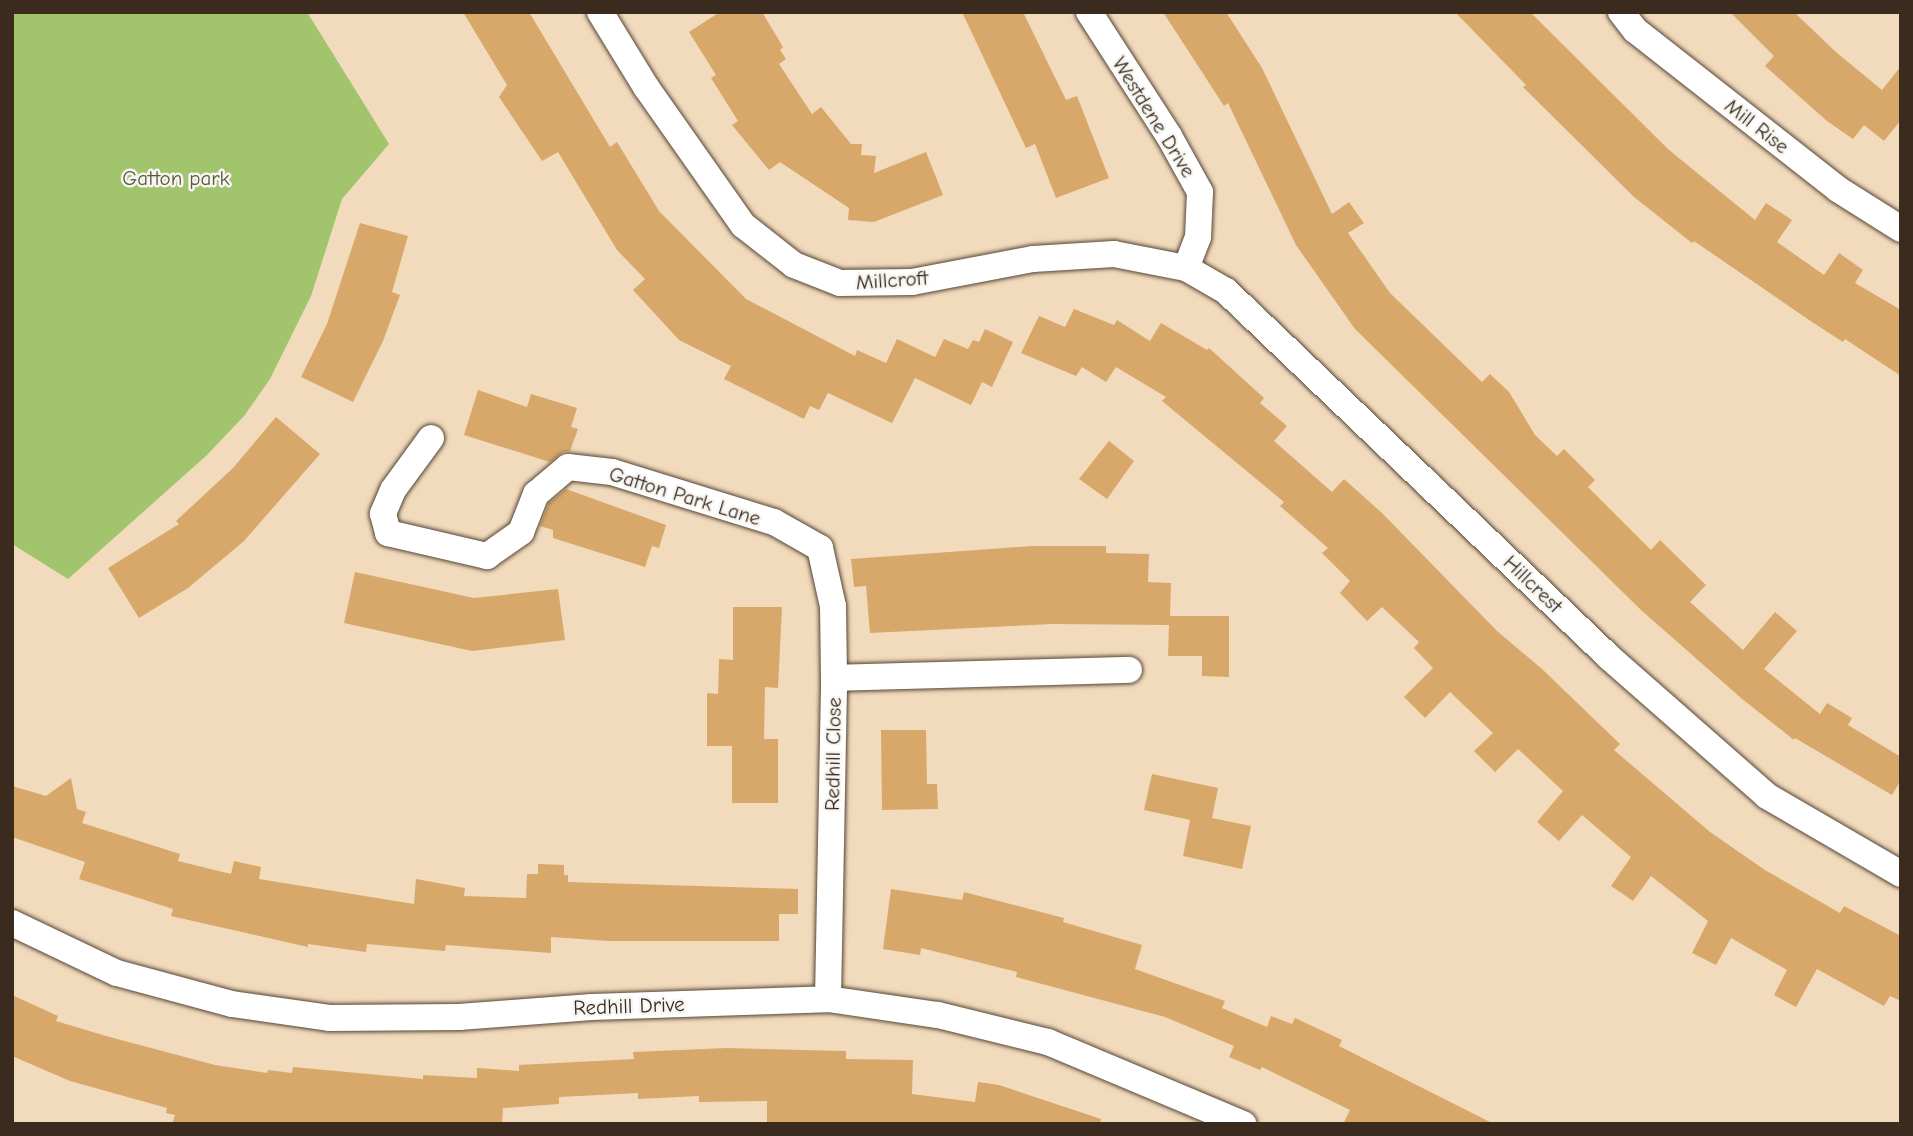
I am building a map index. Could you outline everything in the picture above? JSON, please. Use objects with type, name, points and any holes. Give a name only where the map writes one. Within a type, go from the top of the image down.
[{"type":"street","name":"Millcroft","points":[[600,12],[646,87],[743,225],[794,265],[840,283],[912,282],[1033,259],[1114,254],[1186,268]]},
{"type":"street","name":"Westdene Drive","points":[[1089,12],[1169,136],[1200,192],[1198,237],[1186,268]]},
{"type":"street","name":"Mill Rise","points":[[1621,12],[1636,30],[1839,190],[1901,229]]},
{"type":"street","name":"Hillcrest","points":[[1186,268],[1226,291],[1609,657],[1767,796],[1901,874]]},
{"type":"street","name":"Gatton Park Lane","points":[[431,438],[393,490],[383,514],[388,533],[487,556],[521,532],[536,494],[568,467],[612,472],[774,523],[820,548],[833,606],[834,678]]},
{"type":"street","name":"Redhill Close","points":[[828,999],[834,678],[1129,670]]},
{"type":"street","name":"Redhill Drive","points":[[12,923],[117,973],[232,1004],[329,1018],[459,1017],[592,1007],[828,999],[938,1015],[1048,1042],[1243,1124]]},
{"type":"green space","name":"Gatton park","points":[[12,12],[307,12],[389,144],[342,199],[311,296],[270,379],[244,416],[207,455],[68,579],[12,544]]},
{"type":"building","points":[[463,12],[529,12],[610,147],[617,142],[659,211],[746,299],[855,356],[857,350],[886,363],[897,339],[935,357],[944,339],[968,349],[973,340],[979,342],[985,329],[1013,342],[992,387],[982,382],[971,405],[915,378],[892,423],[828,393],[819,410],[810,406],[804,419],[724,379],[731,366],[679,340],[633,290],[645,279],[617,250],[558,152],[542,161],[499,97],[507,85]]},
{"type":"building","points":[[720,12],[762,12],[783,47],[780,50],[786,59],[779,64],[812,114],[821,107],[851,144],[862,144],[861,155],[876,156],[874,173],[926,152],[943,195],[874,222],[848,220],[849,208],[780,162],[769,170],[732,125],[738,121],[711,78],[716,75],[689,32]]},
{"type":"building","points":[[962,12],[1023,12],[1066,100],[1077,96],[1109,178],[1056,198],[1035,144],[1026,148]]},
{"type":"building","points":[[1163,12],[1226,12],[1262,68],[1332,214],[1349,202],[1364,223],[1348,233],[1390,293],[1482,382],[1490,374],[1509,392],[1535,435],[1557,456],[1564,449],[1595,480],[1588,487],[1651,550],[1660,540],[1706,585],[1690,602],[1743,650],[1775,612],[1797,631],[1764,669],[1820,714],[1827,703],[1852,718],[1848,725],[1901,757],[1901,780],[1892,795],[1795,738],[1794,740],[1741,698],[1641,610],[1355,329],[1296,245],[1228,103],[1224,106]]},
{"type":"building","points":[[1455,12],[1530,12],[1669,150],[1755,220],[1766,203],[1792,220],[1777,242],[1824,275],[1839,253],[1863,270],[1855,283],[1901,310],[1901,376],[1845,339],[1843,342],[1812,322],[1694,241],[1692,243],[1634,197],[1523,87],[1526,85]]},
{"type":"building","points":[[1730,12],[1794,12],[1837,53],[1882,90],[1901,66],[1901,120],[1884,141],[1864,125],[1853,139],[1827,121],[1765,66],[1774,56]]},
{"type":"building","points":[[360,223],[408,236],[392,292],[400,295],[383,341],[353,402],[301,377],[327,324]]},
{"type":"building","points":[[1074,309],[1114,325],[1117,320],[1150,341],[1161,323],[1207,350],[1209,348],[1264,398],[1260,403],[1287,426],[1274,441],[1332,492],[1344,479],[1382,513],[1497,631],[1542,669],[1620,744],[1614,750],[1710,832],[1765,870],[1840,913],[1844,906],[1901,936],[1901,1001],[1890,996],[1884,1006],[1817,969],[1796,1007],[1774,995],[1787,970],[1731,938],[1716,965],[1692,953],[1708,921],[1651,876],[1633,901],[1611,886],[1631,857],[1582,815],[1559,841],[1537,822],[1563,791],[1518,749],[1495,772],[1474,751],[1493,733],[1450,692],[1425,718],[1404,697],[1433,668],[1414,648],[1419,642],[1382,607],[1367,621],[1340,593],[1350,581],[1322,553],[1328,548],[1280,506],[1284,502],[1162,401],[1166,397],[1116,367],[1106,382],[1082,367],[1076,376],[1021,353],[1039,316],[1065,327]]},
{"type":"building","points":[[478,390],[527,407],[531,394],[577,408],[571,427],[578,429],[570,451],[563,452],[550,462],[464,435]]},
{"type":"building","points":[[276,417],[320,454],[244,541],[188,588],[139,618],[108,568],[179,524],[176,521],[233,468]]},
{"type":"building","points":[[1109,441],[1134,461],[1107,499],[1079,479]]},
{"type":"building","points":[[566,489],[666,525],[659,548],[652,546],[645,567],[553,538],[553,530],[540,526],[549,503]]},
{"type":"building","points":[[1032,546],[1106,546],[1106,553],[1149,554],[1148,582],[1171,583],[1170,616],[1229,616],[1229,677],[1202,676],[1202,656],[1168,656],[1169,625],[1052,624],[870,633],[866,586],[854,587],[851,559]]},
{"type":"building","points":[[355,572],[474,598],[558,589],[565,640],[472,651],[344,623]]},
{"type":"building","points":[[733,607],[782,607],[778,688],[765,687],[764,739],[778,739],[778,803],[732,803],[732,746],[707,746],[707,693],[718,694],[719,659],[733,660]]},
{"type":"building","points":[[881,730],[926,730],[927,784],[937,784],[938,809],[882,810]]},
{"type":"building","points":[[1152,774],[1218,788],[1212,818],[1251,826],[1242,869],[1183,856],[1190,820],[1144,810]]},
{"type":"building","points":[[71,778],[77,809],[86,812],[82,823],[180,854],[178,861],[231,874],[234,861],[261,867],[259,879],[414,904],[416,879],[465,888],[464,896],[526,898],[527,874],[538,874],[538,864],[564,865],[564,875],[568,875],[568,882],[798,889],[798,914],[779,914],[779,941],[609,941],[551,937],[551,953],[446,945],[445,951],[367,944],[366,952],[308,944],[308,947],[171,916],[173,909],[79,879],[85,862],[12,837],[12,786],[46,796]]},
{"type":"building","points":[[891,889],[962,900],[964,892],[1064,918],[1063,922],[1142,945],[1135,969],[1225,1001],[1222,1008],[1267,1027],[1271,1016],[1292,1024],[1295,1018],[1342,1040],[1339,1046],[1494,1124],[1343,1124],[1350,1110],[1262,1067],[1260,1070],[1229,1057],[1234,1046],[1165,1017],[1016,977],[1017,972],[921,948],[920,955],[883,949]]},
{"type":"building","points":[[12,995],[58,1016],[56,1021],[215,1065],[267,1073],[268,1070],[292,1073],[293,1067],[423,1079],[423,1075],[477,1078],[477,1068],[519,1071],[519,1065],[634,1059],[633,1052],[727,1048],[846,1051],[846,1059],[913,1060],[912,1094],[975,1102],[978,1082],[999,1085],[1101,1119],[1100,1124],[767,1124],[767,1101],[699,1102],[699,1096],[638,1099],[638,1093],[559,1097],[559,1104],[503,1108],[502,1124],[172,1124],[175,1115],[166,1113],[167,1108],[70,1081],[12,1056]]}]
